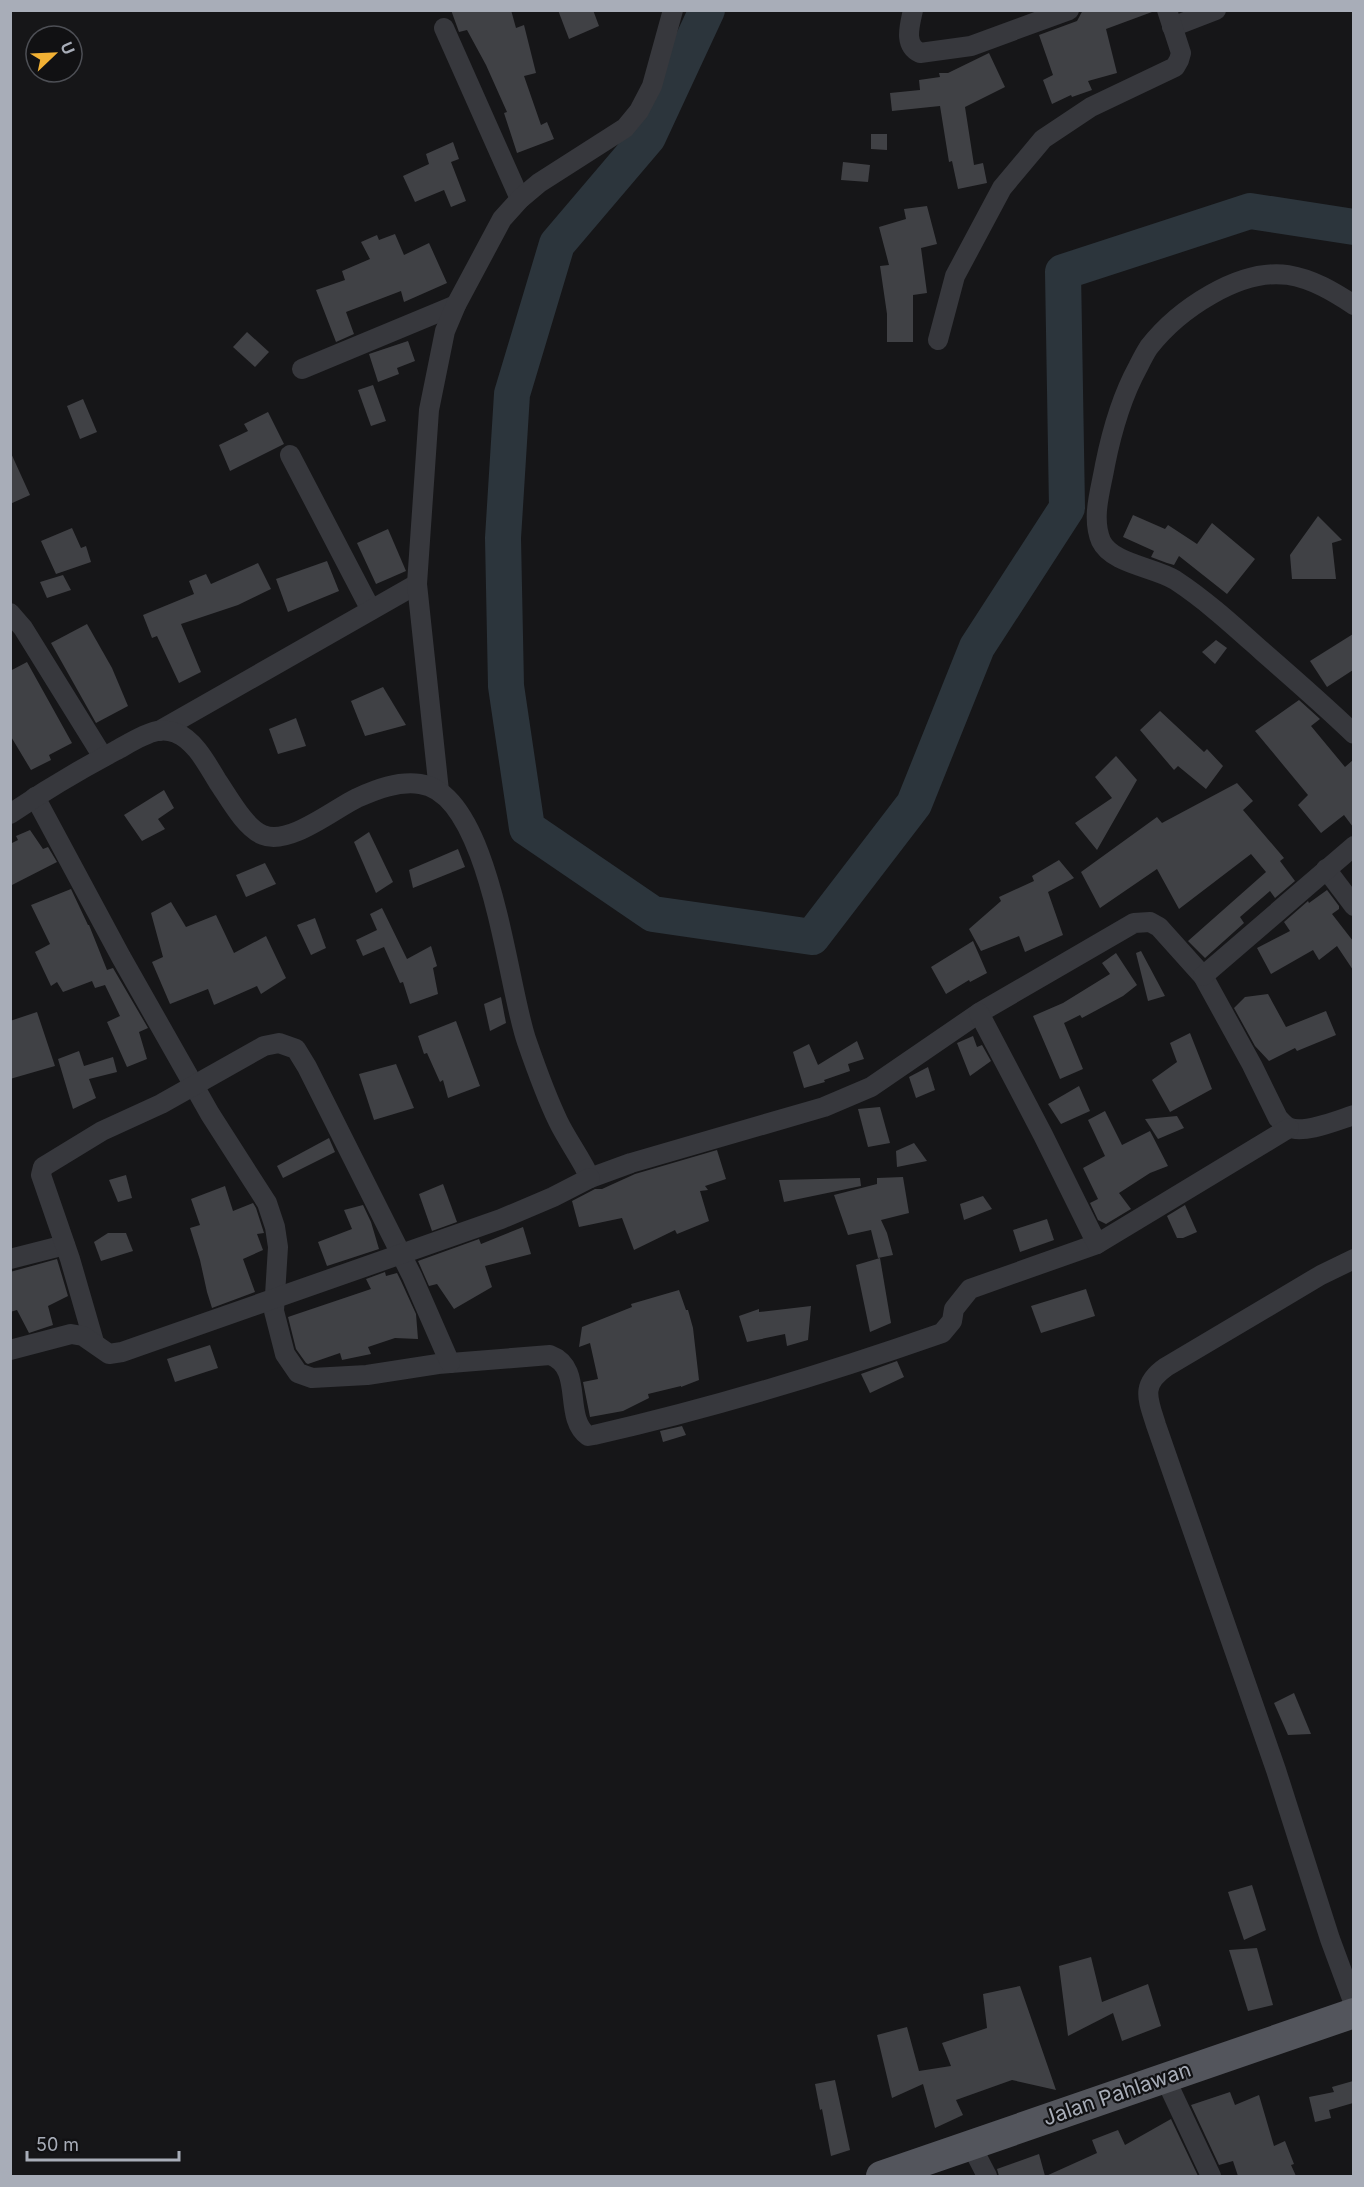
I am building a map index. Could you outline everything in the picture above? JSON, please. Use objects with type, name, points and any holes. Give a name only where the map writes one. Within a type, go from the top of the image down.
[{"type":"main road","name":"Jalan Pahlawan","points":[[881,2176],[1353,2013]]},
{"type":"street","points":[[439,791],[417,584],[429,410],[445,331],[456,305],[502,219],[539,183],[625,128],[639,111],[652,86],[673,10]]},
{"type":"street","points":[[913,10],[909,35],[911,45],[920,53],[971,46],[1069,10]]},
{"type":"street","points":[[938,340],[955,276],[1002,188],[1043,140],[1091,106],[1175,67],[1181,53],[1170,19],[1216,10]]},
{"type":"street","points":[[444,28],[520,199]]},
{"type":"street","points":[[1353,306],[1333,291],[1307,280],[1287,275],[1262,276],[1242,279],[1212,293],[1182,315],[1149,348],[1124,392],[1110,437],[1096,514],[1098,529],[1106,549],[1123,560],[1156,570],[1170,577],[1215,609],[1326,707],[1353,734]]},
{"type":"street","points":[[303,369],[456,305]]},
{"type":"street","points":[[290,455],[371,610]]},
{"type":"street","points":[[10,814],[104,757],[159,730],[417,584]]},
{"type":"street","points":[[10,613],[23,628],[104,757]]},
{"type":"street","points":[[159,730],[178,734],[187,740],[198,752],[242,816],[263,836],[279,837],[295,833],[355,799],[378,789],[403,783],[423,784],[439,791],[456,807],[485,872],[503,932],[526,1040],[558,1121],[590,1178]]},
{"type":"street","points":[[35,797],[121,957],[210,1114],[267,1203],[272,1214],[278,1248],[273,1311],[285,1354],[298,1373],[312,1378],[367,1375],[450,1363],[550,1355],[564,1365],[570,1376],[578,1426],[588,1436],[743,1398],[843,1368],[942,1333],[952,1321],[954,1309],[970,1289],[1097,1244],[1289,1128],[1305,1129],[1353,1115]]},
{"type":"street","points":[[1203,976],[1353,846]]},
{"type":"street","points":[[1326,869],[1353,906]]},
{"type":"street","points":[[10,1350],[71,1334],[83,1336],[109,1354],[122,1352],[501,1219],[590,1178],[631,1163],[824,1107],[871,1087],[979,1013],[1134,923],[1150,922],[1159,927],[1203,976],[1278,1118],[1289,1128]]},
{"type":"street","points":[[979,1013],[1097,1244]]},
{"type":"street","points":[[94,1342],[41,1175],[43,1167],[102,1131],[196,1086],[264,1046],[279,1043],[296,1049],[318,1088],[400,1253],[450,1363]]},
{"type":"street","points":[[10,1259],[65,1245]]},
{"type":"street","points":[[1353,1259],[1166,1367],[1154,1375],[1148,1386],[1149,1402],[1156,1425],[1276,1770],[1353,2004]]},
{"type":"street","points":[[1165,2078],[1211,2176]]},
{"type":"street","points":[[971,2145],[987,2176]]},
{"type":"building","points":[[451,10],[511,10],[516,28],[524,25],[536,73],[524,76],[541,125],[547,122],[554,139],[517,153],[504,113],[507,112],[486,65],[467,30],[459,32]]},
{"type":"building","points":[[558,10],[593,10],[599,26],[569,39]]},
{"type":"building","points":[[1083,10],[1152,12],[1106,29],[1117,73],[1088,81],[1092,90],[1072,97],[1071,95],[1052,104],[1043,80],[1053,75],[1039,35],[1077,21]]},
{"type":"building","points":[[989,53],[1005,87],[965,107],[974,165],[983,163],[987,183],[958,189],[952,161],[949,162],[940,106],[892,111],[890,93],[920,90],[919,80],[940,77],[939,73],[948,73]]},
{"type":"building","points":[[871,134],[887,134],[887,150],[871,149]]},
{"type":"building","points":[[453,142],[459,159],[451,162],[466,201],[451,207],[444,190],[415,202],[403,176],[429,164],[426,154]]},
{"type":"building","points":[[843,162],[870,165],[868,182],[841,180]]},
{"type":"building","points":[[927,206],[937,244],[921,248],[927,293],[913,295],[913,342],[887,342],[887,314],[880,266],[889,265],[879,227],[906,219],[904,209]]},
{"type":"building","points":[[395,234],[404,255],[429,243],[447,283],[404,302],[401,291],[346,312],[354,334],[336,342],[316,290],[345,280],[342,271],[370,259],[361,242],[377,235],[379,240]]},
{"type":"building","points":[[247,332],[269,352],[255,367],[233,347]]},
{"type":"building","points":[[408,341],[415,361],[397,368],[399,374],[378,382],[369,354]]},
{"type":"building","points":[[373,385],[386,421],[371,426],[358,390]]},
{"type":"building","points":[[83,399],[97,432],[80,439],[67,406]]},
{"type":"building","points":[[268,412],[284,444],[230,471],[219,445],[248,431],[244,424]]},
{"type":"building","points":[[10,451],[30,495],[10,504]]},
{"type":"building","points":[[1133,515],[1165,529],[1168,525],[1197,544],[1212,523],[1255,559],[1227,594],[1179,556],[1174,565],[1167,563],[1151,557],[1154,551],[1123,537]]},
{"type":"building","points":[[1318,516],[1342,540],[1332,543],[1336,579],[1292,579],[1290,555]]},
{"type":"building","points":[[72,528],[81,548],[86,546],[91,562],[56,574],[41,541]]},
{"type":"building","points":[[388,529],[406,571],[376,584],[357,543]]},
{"type":"building","points":[[327,561],[339,591],[288,612],[276,579]]},
{"type":"building","points":[[258,563],[271,589],[238,605],[181,624],[201,672],[179,683],[157,636],[152,638],[143,615],[194,594],[189,581],[206,574],[211,584]]},
{"type":"building","points":[[63,575],[71,590],[47,598],[40,582]]},
{"type":"building","points":[[87,624],[112,668],[128,706],[96,723],[51,643]]},
{"type":"building","points":[[1353,634],[1353,670],[1327,687],[1310,661]]},
{"type":"building","points":[[1216,640],[1227,648],[1215,664],[1202,652]]},
{"type":"building","points":[[27,662],[72,743],[49,755],[51,760],[31,770],[10,735],[10,671]]},
{"type":"building","points":[[383,687],[406,725],[365,736],[351,701]]},
{"type":"building","points":[[1299,700],[1320,719],[1311,726],[1345,767],[1353,760],[1353,827],[1344,815],[1321,833],[1298,805],[1308,795],[1255,731]]},
{"type":"building","points":[[1160,711],[1204,752],[1207,749],[1223,766],[1206,789],[1178,766],[1174,770],[1140,730]]},
{"type":"building","points":[[296,718],[306,746],[278,754],[269,729]]},
{"type":"building","points":[[1116,756],[1137,780],[1097,850],[1075,823],[1112,798],[1095,777]]},
{"type":"building","points":[[1237,783],[1253,801],[1243,810],[1284,858],[1280,861],[1295,881],[1275,898],[1270,891],[1240,917],[1244,923],[1205,958],[1188,941],[1266,872],[1251,854],[1179,909],[1157,869],[1100,908],[1081,872],[1157,817],[1162,823]]},
{"type":"building","points":[[164,790],[174,808],[158,819],[165,829],[142,841],[124,815]]},
{"type":"building","points":[[30,830],[43,849],[48,847],[57,862],[10,886],[10,844],[18,840],[16,836]]},
{"type":"building","points":[[369,832],[393,882],[376,893],[354,842]]},
{"type":"building","points":[[458,849],[465,867],[413,888],[409,870]]},
{"type":"building","points":[[1059,860],[1074,878],[1048,892],[1063,935],[1025,952],[1019,936],[981,951],[969,929],[1001,901],[999,897],[1034,881],[1032,876]]},
{"type":"building","points":[[265,863],[276,884],[246,897],[236,875]]},
{"type":"building","points":[[71,889],[89,925],[107,970],[113,968],[148,1028],[139,1032],[147,1059],[127,1067],[107,1022],[120,1016],[105,985],[95,988],[92,981],[63,992],[57,982],[51,986],[35,952],[50,944],[31,905]]},
{"type":"building","points":[[1327,890],[1339,906],[1339,909],[1332,914],[1353,941],[1353,970],[1337,946],[1319,960],[1313,950],[1271,974],[1257,948],[1290,931],[1284,922],[1308,901],[1309,903]]},
{"type":"building","points":[[171,902],[186,927],[216,915],[234,953],[266,936],[286,978],[261,994],[257,986],[214,1005],[208,989],[170,1004],[152,962],[163,957],[151,913]]},
{"type":"building","points":[[382,908],[407,959],[431,946],[437,966],[433,968],[438,994],[410,1004],[403,982],[400,983],[384,947],[363,956],[356,940],[377,930],[370,914]]},
{"type":"building","points":[[315,918],[326,948],[311,955],[297,925]]},
{"type":"building","points":[[973,941],[987,973],[970,982],[969,980],[946,994],[931,967]]},
{"type":"building","points":[[1141,951],[1165,996],[1148,1001],[1136,953]]},
{"type":"building","points":[[1116,953],[1137,985],[1123,996],[1082,1018],[1080,1015],[1064,1023],[1083,1069],[1060,1079],[1033,1016],[1063,1003],[1110,974],[1102,963]]},
{"type":"building","points":[[1268,994],[1286,1027],[1326,1011],[1336,1035],[1297,1051],[1295,1048],[1269,1061],[1255,1046],[1234,1008],[1245,997]]},
{"type":"building","points":[[501,997],[506,1023],[490,1031],[484,1004]]},
{"type":"building","points":[[37,1012],[55,1066],[10,1079],[10,1021]]},
{"type":"building","points":[[456,1021],[480,1086],[448,1098],[443,1080],[440,1082],[427,1053],[424,1054],[418,1036]]},
{"type":"building","points":[[1190,1033],[1212,1089],[1170,1112],[1152,1080],[1177,1062],[1170,1043]]},
{"type":"building","points":[[973,1036],[977,1047],[982,1045],[991,1061],[970,1076],[957,1043]]},
{"type":"building","points":[[857,1041],[864,1059],[848,1064],[850,1071],[804,1088],[793,1052],[809,1044],[818,1065]]},
{"type":"building","points":[[79,1051],[84,1066],[113,1057],[117,1072],[89,1079],[96,1098],[73,1109],[58,1059]]},
{"type":"building","points":[[396,1064],[414,1108],[374,1120],[359,1074]]},
{"type":"building","points":[[928,1067],[935,1090],[916,1098],[909,1077]]},
{"type":"building","points":[[1079,1086],[1090,1111],[1061,1124],[1048,1104]]},
{"type":"building","points":[[880,1107],[890,1143],[868,1147],[858,1109]]},
{"type":"building","points":[[1105,1111],[1122,1145],[1150,1131],[1168,1166],[1150,1173],[1119,1193],[1131,1209],[1106,1224],[1098,1220],[1090,1203],[1098,1199],[1083,1168],[1105,1156],[1088,1120]]},
{"type":"building","points":[[1177,1116],[1184,1128],[1158,1139],[1145,1119]]},
{"type":"building","points":[[329,1138],[335,1152],[283,1178],[277,1166]]},
{"type":"building","points":[[914,1143],[927,1161],[897,1167],[896,1151]]},
{"type":"building","points":[[717,1150],[726,1179],[705,1186],[708,1190],[700,1191],[709,1221],[677,1234],[675,1230],[634,1250],[622,1218],[579,1227],[572,1201],[595,1189],[602,1189],[635,1174]]},
{"type":"building","points":[[126,1175],[132,1198],[118,1202],[109,1180]]},
{"type":"building","points":[[903,1177],[909,1213],[881,1220],[893,1255],[878,1258],[871,1230],[848,1235],[834,1195],[877,1184],[877,1178]]},
{"type":"building","points":[[860,1178],[861,1186],[784,1202],[779,1180]]},
{"type":"building","points":[[443,1184],[457,1222],[432,1231],[419,1194]]},
{"type":"building","points":[[225,1186],[233,1211],[253,1203],[256,1208],[264,1233],[257,1234],[263,1250],[243,1259],[255,1292],[212,1308],[190,1228],[200,1225],[191,1199]]},
{"type":"building","points":[[983,1196],[992,1209],[964,1220],[960,1204]]},
{"type":"building","points":[[363,1205],[379,1249],[327,1266],[318,1242],[352,1229],[344,1210]]},
{"type":"building","points":[[1185,1205],[1197,1232],[1177,1238],[1167,1216]]},
{"type":"building","points":[[1047,1219],[1054,1240],[1020,1252],[1013,1230]]},
{"type":"building","points":[[523,1227],[531,1254],[485,1266],[492,1287],[454,1309],[437,1284],[429,1286],[418,1261],[479,1239],[481,1244]]},
{"type":"building","points":[[108,1233],[126,1233],[133,1251],[101,1261],[94,1242]]},
{"type":"building","points":[[880,1258],[891,1323],[870,1332],[856,1265]]},
{"type":"building","points":[[57,1259],[68,1296],[48,1306],[53,1325],[29,1333],[17,1310],[10,1312],[10,1272]]},
{"type":"building","points":[[385,1272],[386,1276],[397,1273],[401,1281],[416,1314],[418,1339],[395,1338],[368,1347],[371,1354],[342,1360],[340,1353],[306,1363],[296,1349],[288,1317],[371,1289],[366,1279]]},
{"type":"building","points":[[1086,1289],[1095,1316],[1041,1333],[1031,1306]]},
{"type":"building","points":[[679,1290],[693,1328],[699,1380],[681,1387],[648,1394],[649,1398],[623,1411],[590,1417],[583,1382],[598,1379],[590,1343],[579,1347],[582,1327],[632,1307],[631,1304]]},
{"type":"building","points":[[811,1306],[808,1340],[787,1346],[785,1334],[747,1342],[739,1316],[759,1309],[759,1312]]},
{"type":"building","points":[[210,1345],[218,1368],[175,1382],[167,1359]]},
{"type":"building","points":[[897,1361],[904,1377],[870,1393],[861,1374]]},
{"type":"building","points":[[682,1426],[686,1435],[663,1442],[660,1431]]},
{"type":"building","points":[[1294,1693],[1311,1734],[1288,1735],[1274,1703]]},
{"type":"building","points":[[1252,1885],[1266,1930],[1244,1940],[1228,1892]]},
{"type":"building","points":[[1257,1948],[1273,2005],[1248,2011],[1229,1950]]},
{"type":"building","points":[[1091,1957],[1102,2002],[1148,1984],[1161,2026],[1122,2041],[1113,2013],[1068,2036],[1059,1966]]},
{"type":"building","points":[[1020,1986],[1056,2090],[1012,2080],[956,2100],[963,2115],[935,2128],[923,2084],[892,2098],[877,2035],[907,2027],[919,2071],[951,2066],[942,2043],[987,2028],[983,1994]]},
{"type":"building","points":[[835,2080],[850,2150],[831,2156],[815,2084]]},
{"type":"building","points":[[1353,2081],[1353,2103],[1329,2110],[1331,2118],[1315,2122],[1309,2097],[1334,2092],[1332,2087]]},
{"type":"building","points":[[1230,2092],[1235,2105],[1259,2095],[1274,2146],[1285,2141],[1296,2176],[1238,2176],[1233,2161],[1219,2165],[1191,2105]]},
{"type":"building","points":[[1171,2119],[1198,2176],[1046,2176],[1097,2153],[1092,2140],[1118,2130],[1125,2145]]},
{"type":"building","points":[[1039,2154],[1045,2176],[999,2176],[997,2169]]},
{"type":"waterway","points":[[707,10],[648,137],[557,244],[512,394],[503,538],[506,686],[527,828],[653,914],[812,937],[914,804],[977,647],[1067,508],[1063,272],[1250,211],[1354,227]]}]
